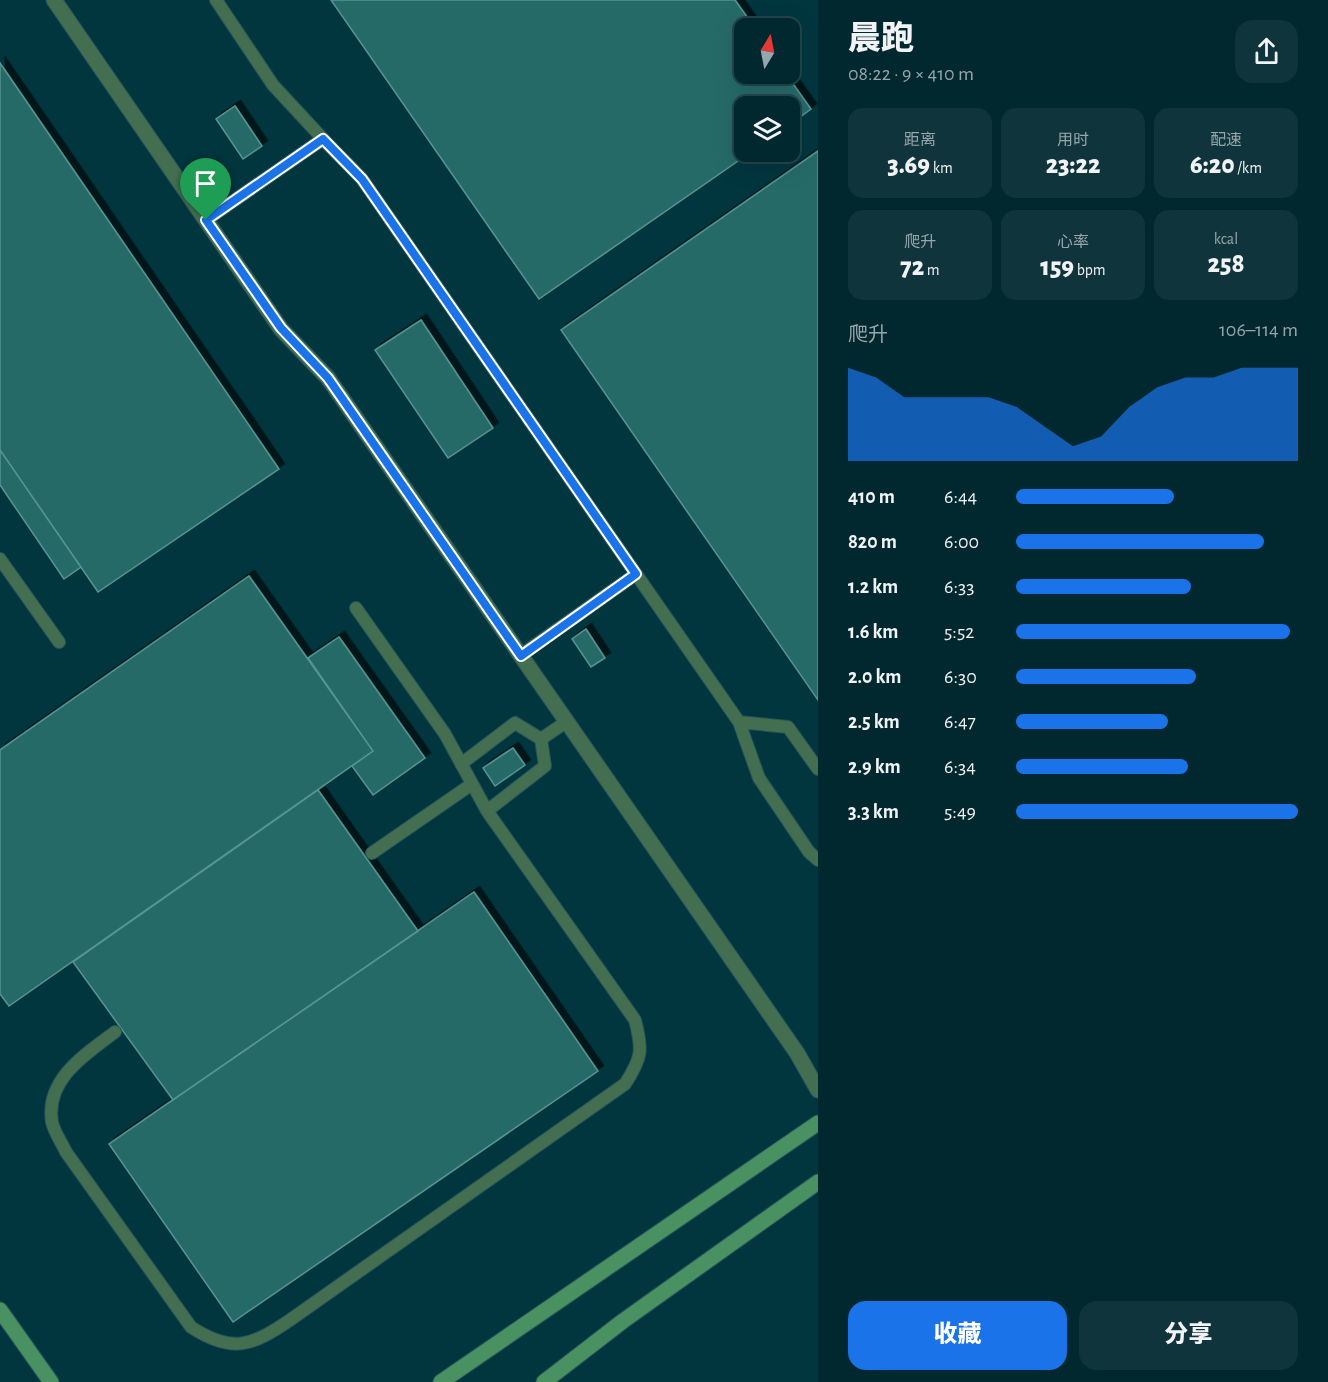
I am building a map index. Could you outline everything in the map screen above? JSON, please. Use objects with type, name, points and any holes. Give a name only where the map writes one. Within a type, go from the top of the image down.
[{"type":"main road","points":[[441,1382],[818,1123]]},
{"type":"main road","points":[[544,1382],[623,1321],[818,1182]]},
{"type":"main road","points":[[0,1310],[51,1382]]},
{"type":"street","points":[[54,0],[281,328],[328,378],[797,1053],[818,1090]]},
{"type":"lane","points":[[216,0],[273,85],[362,179],[739,722],[759,778],[809,852],[818,860]]},
{"type":"lane","points":[[206,220],[323,139]]},
{"type":"lane","points":[[0,559],[59,642]]},
{"type":"lane","points":[[521,656],[636,574]]},
{"type":"lane","points":[[115,1032],[75,1062],[63,1076],[53,1100],[52,1123],[66,1152],[191,1327],[210,1339],[234,1345],[262,1339],[625,1084],[639,1063],[642,1043],[635,1020],[487,811],[445,734],[356,608]]},
{"type":"lane","points":[[541,739],[566,722]]},
{"type":"lane","points":[[739,722],[788,727],[818,769]]},
{"type":"lane","points":[[461,764],[515,723],[541,739],[545,766],[487,811]]},
{"type":"lane","points":[[372,853],[472,784]]},
{"type":"building","points":[[331,0],[735,0],[748,18],[734,18],[734,84],[793,84],[811,109],[800,117],[800,96],[734,96],[734,162],[737,162],[539,299]]},
{"type":"building","points":[[0,63],[279,469],[98,592],[0,450]]},
{"type":"building","points":[[235,106],[262,146],[243,159],[216,119]]},
{"type":"building","points":[[818,151],[818,700],[561,330]]},
{"type":"building","points":[[421,320],[493,428],[448,458],[375,350]]},
{"type":"building","points":[[0,450],[81,567],[64,579],[0,485]]},
{"type":"building","points":[[249,576],[373,751],[9,1006],[0,994],[0,750]]},
{"type":"building","points":[[586,629],[605,658],[591,667],[572,639]]},
{"type":"building","points":[[339,637],[425,758],[373,795],[352,766],[373,751],[308,658]]},
{"type":"building","points":[[513,748],[525,765],[495,786],[483,768]]},
{"type":"building","points":[[318,790],[418,931],[173,1100],[73,962]]},
{"type":"building","points":[[474,892],[598,1071],[233,1322],[109,1144]]},
{"type":"route","points":[[323,139],[362,179],[636,574],[521,656],[328,378],[281,328],[206,220],[323,139]]}]
